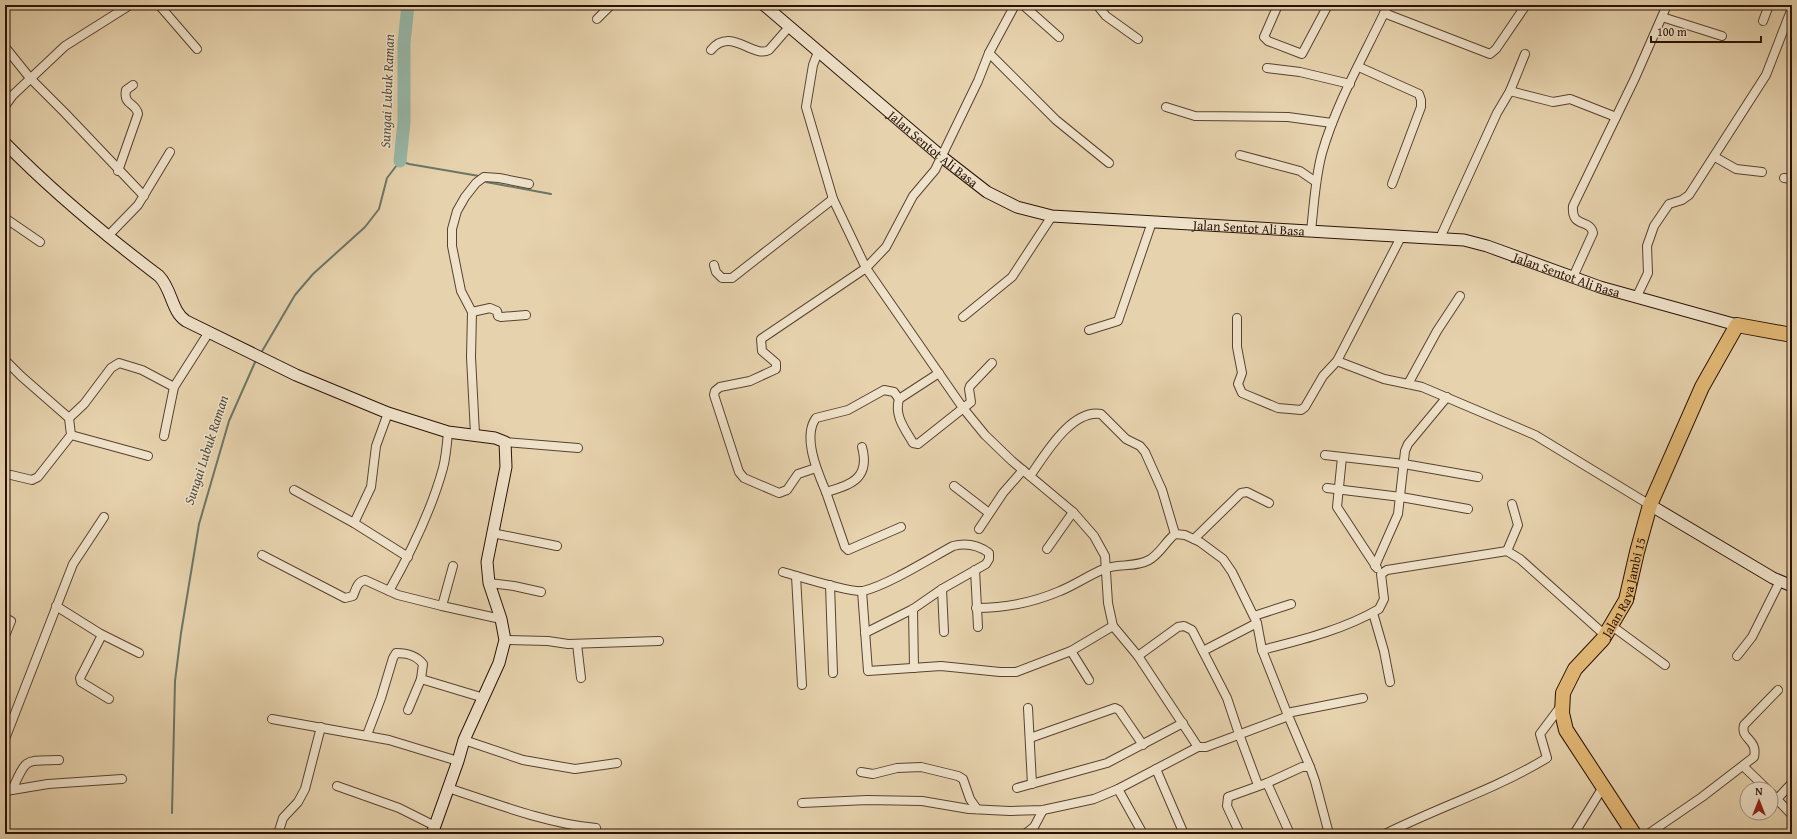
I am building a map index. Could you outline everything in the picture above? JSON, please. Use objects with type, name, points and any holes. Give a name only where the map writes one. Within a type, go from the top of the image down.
[{"type":"highway","name":"Jalan Sentot Ali Basa","points":[[1737,325],[1792,335]]},
{"type":"highway","name":"Jalan Raya Jambi 15","points":[[1634,834],[1566,730],[1561,706],[1563,693],[1575,669],[1609,631],[1626,600],[1650,505],[1702,387],[1737,325]]},
{"type":"street","points":[[5,106],[8,100],[30,78],[65,46],[130,5]]},
{"type":"street","points":[[159,5],[197,49]]},
{"type":"street","points":[[597,18],[611,5]]},
{"type":"street","name":"Jalan Sentot Ali Basa","points":[[764,5],[942,157],[987,192],[1017,207],[1052,216],[1464,240],[1487,246],[1600,288],[1737,325]]},
{"type":"street","points":[[816,468],[798,474],[787,490],[779,493],[744,478],[739,472],[736,464],[714,395],[715,391],[720,387],[750,381],[776,369],[776,363],[762,351],[761,339],[866,268],[886,247],[913,196],[933,173],[942,157],[978,81],[989,53],[1015,5]]},
{"type":"street","points":[[1023,5],[1058,37]]},
{"type":"street","points":[[1097,5],[1106,16],[1138,39]]},
{"type":"street","points":[[1278,5],[1264,36],[1268,41],[1302,54],[1328,5]]},
{"type":"street","points":[[1311,231],[1316,182],[1322,154],[1332,123],[1388,5]]},
{"type":"street","points":[[1384,13],[1490,54],[1496,49],[1526,5]]},
{"type":"street","points":[[1573,277],[1593,233],[1589,227],[1576,221],[1573,217],[1573,206],[1616,117],[1667,5]]},
{"type":"street","points":[[1763,21],[1769,5]]},
{"type":"street","points":[[1636,298],[1648,273],[1647,246],[1654,226],[1670,204],[1682,200],[1689,195],[1715,157],[1766,75],[1792,8]]},
{"type":"street","points":[[1662,17],[1722,36]]},
{"type":"street","points":[[711,50],[719,42],[729,41],[746,45],[758,51],[766,52],[789,27]]},
{"type":"street","points":[[5,47],[30,78],[65,113],[118,171],[144,196]]},
{"type":"street","points":[[818,52],[813,65],[806,107],[833,199],[866,268],[963,408],[985,435],[1023,470],[1073,512],[1094,536],[1105,556],[1108,603],[1113,626],[1138,656],[1198,747]]},
{"type":"street","points":[[989,53],[1056,120],[1109,163]]},
{"type":"street","points":[[1440,238],[1494,120],[1510,91],[1525,54]]},
{"type":"street","points":[[1359,67],[1419,94],[1422,100],[1421,107],[1392,184]]},
{"type":"street","points":[[1267,68],[1300,72],[1350,84]]},
{"type":"street","points":[[118,171],[138,114],[135,107],[129,104],[126,98],[126,90],[132,85]]},
{"type":"street","points":[[1510,91],[1553,102],[1570,99],[1616,117]]},
{"type":"street","points":[[1166,107],[1195,116],[1288,117],[1332,123]]},
{"type":"street","points":[[5,143],[78,212],[107,237],[164,281],[181,318],[296,375],[388,414],[448,432],[475,434],[496,438],[505,442],[578,448]]},
{"type":"street","points":[[107,237],[138,205],[170,152]]},
{"type":"street","points":[[1240,155],[1300,171],[1316,182]]},
{"type":"street","points":[[1715,157],[1736,169],[1762,172]]},
{"type":"street","points":[[475,434],[471,357],[472,312],[461,291],[452,246],[452,229],[457,211],[468,192],[476,183],[484,178],[499,178],[529,184]]},
{"type":"street","points":[[714,266],[716,272],[722,278],[732,278],[833,199]]},
{"type":"street","points":[[963,318],[1012,277],[1052,216]]},
{"type":"street","points":[[5,218],[40,242]]},
{"type":"street","points":[[1089,330],[1118,321],[1152,222]]},
{"type":"street","points":[[1237,318],[1237,346],[1242,373],[1238,384],[1242,393],[1260,402],[1278,408],[1301,410],[1323,376],[1338,361],[1401,237]]},
{"type":"street","points":[[1408,384],[1437,331],[1460,296]]},
{"type":"street","points":[[472,312],[490,308],[497,311],[499,317],[526,315]]},
{"type":"street","points":[[164,436],[174,387],[209,332]]},
{"type":"street","points":[[5,360],[69,418],[71,436],[35,479],[32,480],[11,475]]},
{"type":"street","points":[[1338,361],[1384,379],[1422,387],[1535,435],[1650,505],[1780,581],[1792,586]]},
{"type":"street","points":[[69,418],[84,404],[111,368],[119,363],[142,370],[174,387]]},
{"type":"street","points":[[902,527],[848,550],[845,546],[813,456],[811,437],[812,428],[816,418],[848,410],[884,390],[894,392],[899,399],[897,410],[900,421],[912,444],[916,445],[971,402],[970,386],[992,363]]},
{"type":"street","points":[[899,399],[939,373]]},
{"type":"street","points":[[1375,566],[1389,532],[1396,521],[1401,497],[1405,451],[1408,444],[1447,397]]},
{"type":"street","points":[[354,523],[371,486],[377,442],[388,414]]},
{"type":"street","points":[[1030,476],[1053,445],[1073,422],[1088,414],[1101,414],[1126,439],[1140,446],[1146,452],[1162,490],[1175,534]]},
{"type":"street","points":[[389,591],[408,558],[426,517],[444,467],[448,432]]},
{"type":"street","points":[[71,436],[148,456]]},
{"type":"street","points":[[337,786],[399,808],[434,830],[464,740],[484,698],[498,663],[505,640],[501,619],[489,583],[487,562],[506,467],[505,442]]},
{"type":"street","points":[[826,492],[846,486],[859,477],[864,470],[865,464],[862,447]]},
{"type":"street","points":[[1324,454],[1404,464],[1478,476]]},
{"type":"street","points":[[1262,650],[1299,641],[1373,613],[1379,610],[1384,598],[1381,574],[1338,507],[1338,490],[1342,457]]},
{"type":"street","points":[[979,529],[989,513],[1023,470]]},
{"type":"street","points":[[954,486],[989,513]]},
{"type":"street","points":[[1327,488],[1401,497],[1468,509]]},
{"type":"street","points":[[294,490],[354,523],[408,558]]},
{"type":"street","points":[[1194,539],[1241,493],[1248,492],[1269,503]]},
{"type":"street","points":[[1507,551],[1518,525],[1512,504]]},
{"type":"street","points":[[1047,549],[1073,512]]},
{"type":"street","points":[[5,739],[73,564],[104,517]]},
{"type":"street","points":[[492,533],[557,546]]},
{"type":"street","points":[[976,608],[1011,607],[1033,602],[1061,591],[1105,568],[1147,562],[1159,552],[1166,542],[1175,534],[1194,539],[1223,559],[1232,572],[1255,619],[1262,650],[1316,781],[1329,834]]},
{"type":"street","points":[[783,572],[830,585],[862,591],[885,582],[953,546],[962,544],[976,546],[989,553],[989,559],[986,564],[942,589],[913,608],[865,633]]},
{"type":"street","points":[[1381,574],[1394,569],[1507,551],[1520,559],[1609,631],[1665,665]]},
{"type":"street","points":[[262,555],[345,598],[353,596],[358,584],[365,580],[389,591],[442,606],[501,619]]},
{"type":"street","points":[[442,606],[453,566]]},
{"type":"street","points":[[976,570],[976,608],[978,627]]},
{"type":"street","points":[[796,576],[802,685]]},
{"type":"street","points":[[1738,656],[1752,637],[1780,581]]},
{"type":"street","points":[[489,583],[514,586],[541,592]]},
{"type":"street","points":[[830,585],[832,673]]},
{"type":"street","points":[[942,589],[944,632]]},
{"type":"street","points":[[862,591],[868,671],[941,666],[1000,672],[1016,672],[1070,651],[1113,626]]},
{"type":"street","points":[[1203,651],[1255,619],[1291,604]]},
{"type":"street","points":[[56,606],[102,635],[139,653]]},
{"type":"street","points":[[913,608],[914,668]]},
{"type":"street","points":[[1373,613],[1382,643],[1390,682]]},
{"type":"street","points":[[5,618],[11,621],[5,636]]},
{"type":"street","points":[[1138,656],[1178,627],[1184,626],[1192,630],[1227,698],[1238,734],[1258,785]]},
{"type":"street","points":[[102,635],[80,678],[81,682],[109,699]]},
{"type":"street","points":[[505,640],[548,641],[568,644],[659,641]]},
{"type":"street","points":[[577,644],[581,678]]},
{"type":"street","points":[[1070,651],[1089,680]]},
{"type":"street","points":[[367,735],[396,653],[407,653],[419,658],[423,664],[421,679],[408,710]]},
{"type":"street","points":[[421,679],[484,698]]},
{"type":"street","points":[[1648,834],[1702,797],[1754,757],[1756,750],[1743,731],[1744,725],[1778,690]]},
{"type":"street","points":[[802,803],[867,800],[922,801],[977,809],[1010,811],[1043,810],[1094,799],[1118,789],[1198,747],[1206,747],[1286,716],[1287,713],[1362,698]]},
{"type":"street","points":[[1385,834],[1487,790],[1547,758],[1540,734],[1561,706]]},
{"type":"street","points":[[1028,708],[1032,784]]},
{"type":"street","points":[[1030,738],[1115,708],[1119,710],[1142,745]]},
{"type":"street","points":[[272,720],[367,735],[389,740],[458,761]]},
{"type":"street","points":[[1017,788],[1107,763],[1183,723]]},
{"type":"street","points":[[278,834],[283,818],[298,802],[305,789],[321,727]]},
{"type":"street","points":[[464,740],[523,760],[575,769],[617,763]]},
{"type":"street","points":[[8,791],[22,766],[30,761],[59,760]]},
{"type":"street","points":[[1743,766],[1759,781]]},
{"type":"street","points":[[860,772],[872,774],[898,768],[921,767],[958,776],[963,779],[970,799],[977,809]]},
{"type":"street","points":[[1240,834],[1227,806],[1226,800],[1228,797],[1267,783],[1302,767],[1310,768]]},
{"type":"street","points":[[1156,769],[1184,834]]},
{"type":"street","points":[[8,791],[48,784],[122,779]]},
{"type":"street","points":[[1267,783],[1290,834]]},
{"type":"street","points":[[1779,792],[1792,783]]},
{"type":"street","points":[[1574,834],[1603,787]]},
{"type":"street","points":[[448,788],[574,826],[596,828]]},
{"type":"street","points":[[1118,789],[1143,834]]},
{"type":"street","points":[[1779,801],[1792,815]]},
{"type":"street","points":[[1027,833],[1034,826],[1043,810]]},
{"type":"waterway","name":"Sungai Lubuk Raman","points":[[400,161],[404,122],[404,43],[408,5]]},
{"type":"waterway","name":"Sungai Lubuk Raman","points":[[261,353],[295,295],[313,274],[365,227],[379,209],[387,178],[400,161],[409,164],[479,176]]},
{"type":"waterway","points":[[486,182],[551,194]]},
{"type":"waterway","name":"Sungai Lubuk Raman","points":[[172,813],[175,681],[181,633],[199,524],[229,421],[256,360]]}]
